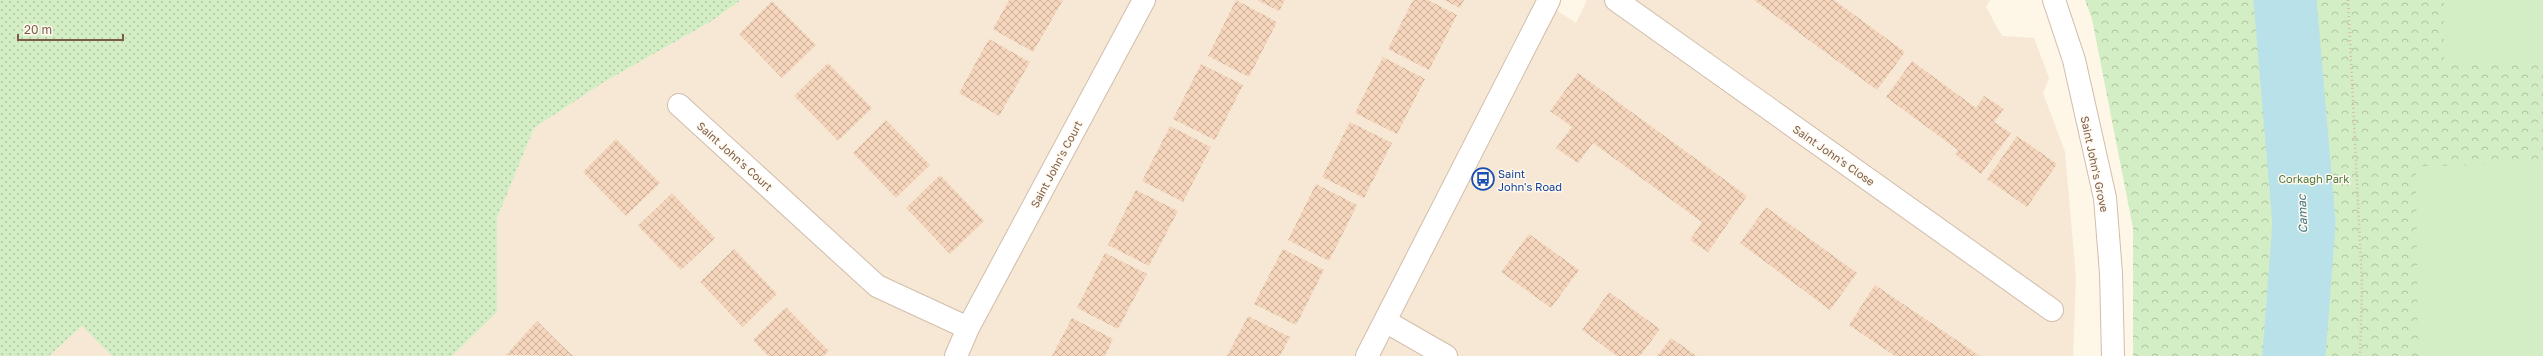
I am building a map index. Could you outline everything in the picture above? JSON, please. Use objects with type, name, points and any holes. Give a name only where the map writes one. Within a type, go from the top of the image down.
[{"type":"street","name":"Saint John's Court","points":[[956,356],[968,328],[1144,0]]},
{"type":"street","points":[[1366,356],[1385,322],[1548,0]]},
{"type":"street","name":"Saint John's Close","points":[[1616,0],[2052,310]]},
{"type":"street","name":"Saint John's Grove","points":[[2054,0],[2074,60],[2105,198],[2111,273],[2113,356]]},
{"type":"street","name":"Saint John's Court","points":[[679,105],[877,286],[968,328]]},
{"type":"street","points":[[1385,322],[1446,356]]},
{"type":"path","points":[[2348,0],[2362,283],[2360,356]]},
{"type":"shaded area","points":[[741,0],[1541,0],[1576,23],[1587,0],[1990,0],[1986,7],[2002,36],[2034,38],[2049,78],[2043,93],[2065,152],[2076,278],[2073,356],[452,356],[497,312],[497,218],[534,128],[604,82],[710,22]]},
{"type":"shaded area","points":[[82,326],[112,356],[49,356]]},
{"type":"green space","points":[[0,0],[741,0],[710,22],[604,82],[534,128],[497,218],[497,312],[452,356],[112,356],[82,326],[49,356],[0,356]]},
{"type":"green space","name":"Corkagh Park","points":[[2085,0],[2543,0],[2543,356],[2133,356],[2133,228],[2092,19]]},
{"type":"green space","points":[[2444,0],[2543,0],[2543,61],[2444,62]]},
{"type":"green space","points":[[2543,164],[2543,356],[2418,356],[2416,166]]},
{"type":"building","points":[[1009,0],[1063,0],[1033,52],[993,29]]},
{"type":"building","points":[[1236,0],[1277,22],[1249,77],[1208,56]]},
{"type":"building","points":[[1257,0],[1285,0],[1279,11]]},
{"type":"building","points":[[1413,0],[1428,0],[1457,15],[1429,70],[1388,49]]},
{"type":"building","points":[[1444,0],[1464,0],[1460,8]]},
{"type":"building","points":[[1754,0],[1834,0],[1905,52],[1877,90]]},
{"type":"building","points":[[772,1],[816,45],[782,78],[739,34]]},
{"type":"building","points":[[989,39],[1030,62],[999,116],[959,93]]},
{"type":"building","points":[[1383,57],[1425,79],[1397,134],[1355,113]]},
{"type":"building","points":[[1912,61],[1976,108],[1984,96],[2004,109],[1994,122],[2011,133],[1981,174],[1955,154],[1958,150],[1886,97]]},
{"type":"building","points":[[828,63],[872,108],[838,141],[794,96]]},
{"type":"building","points":[[1201,64],[1243,85],[1215,140],[1173,119]]},
{"type":"building","points":[[1578,73],[1747,196],[1708,252],[1690,240],[1702,222],[1593,143],[1578,163],[1556,148],[1572,127],[1550,111]]},
{"type":"building","points":[[886,120],[930,165],[896,198],[853,153]]},
{"type":"building","points":[[1350,122],[1392,143],[1364,198],[1322,177]]},
{"type":"building","points":[[1170,126],[1211,147],[1183,202],[1142,181]]},
{"type":"building","points":[[2017,136],[2057,164],[2027,207],[1987,179]]},
{"type":"building","points":[[616,139],[660,183],[626,216],[583,172]]},
{"type":"building","points":[[940,175],[984,221],[950,254],[906,208]]},
{"type":"building","points":[[1316,184],[1357,205],[1329,261],[1288,240]]},
{"type":"building","points":[[1136,190],[1178,211],[1149,266],[1108,245]]},
{"type":"building","points":[[672,193],[715,238],[681,270],[638,226]]},
{"type":"building","points":[[1766,207],[1857,273],[1830,310],[1740,243]]},
{"type":"building","points":[[1529,234],[1579,270],[1551,308],[1501,272]]},
{"type":"building","points":[[734,249],[777,294],[743,327],[700,282]]},
{"type":"building","points":[[1283,249],[1324,270],[1296,325],[1254,304]]},
{"type":"building","points":[[1105,253],[1147,274],[1118,329],[1077,308]]},
{"type":"building","points":[[1875,285],[1980,356],[1895,356],[1849,325]]},
{"type":"building","points":[[1609,292],[1660,329],[1640,356],[1617,356],[1582,330]]},
{"type":"building","points":[[786,307],[829,351],[824,356],[768,356],[753,340]]},
{"type":"building","points":[[1248,316],[1290,337],[1280,356],[1227,356]]},
{"type":"building","points":[[1072,318],[1113,339],[1105,356],[1052,356]]},
{"type":"building","points":[[537,321],[557,341],[573,356],[506,355]]},
{"type":"building","points":[[1671,338],[1697,356],[1657,356]]},
{"type":"waterway","name":"Camac","points":[[2285,0],[2304,223],[2294,356]]},
{"type":"place","name":"Saint John's Road","points":[[1483,179]]}]
